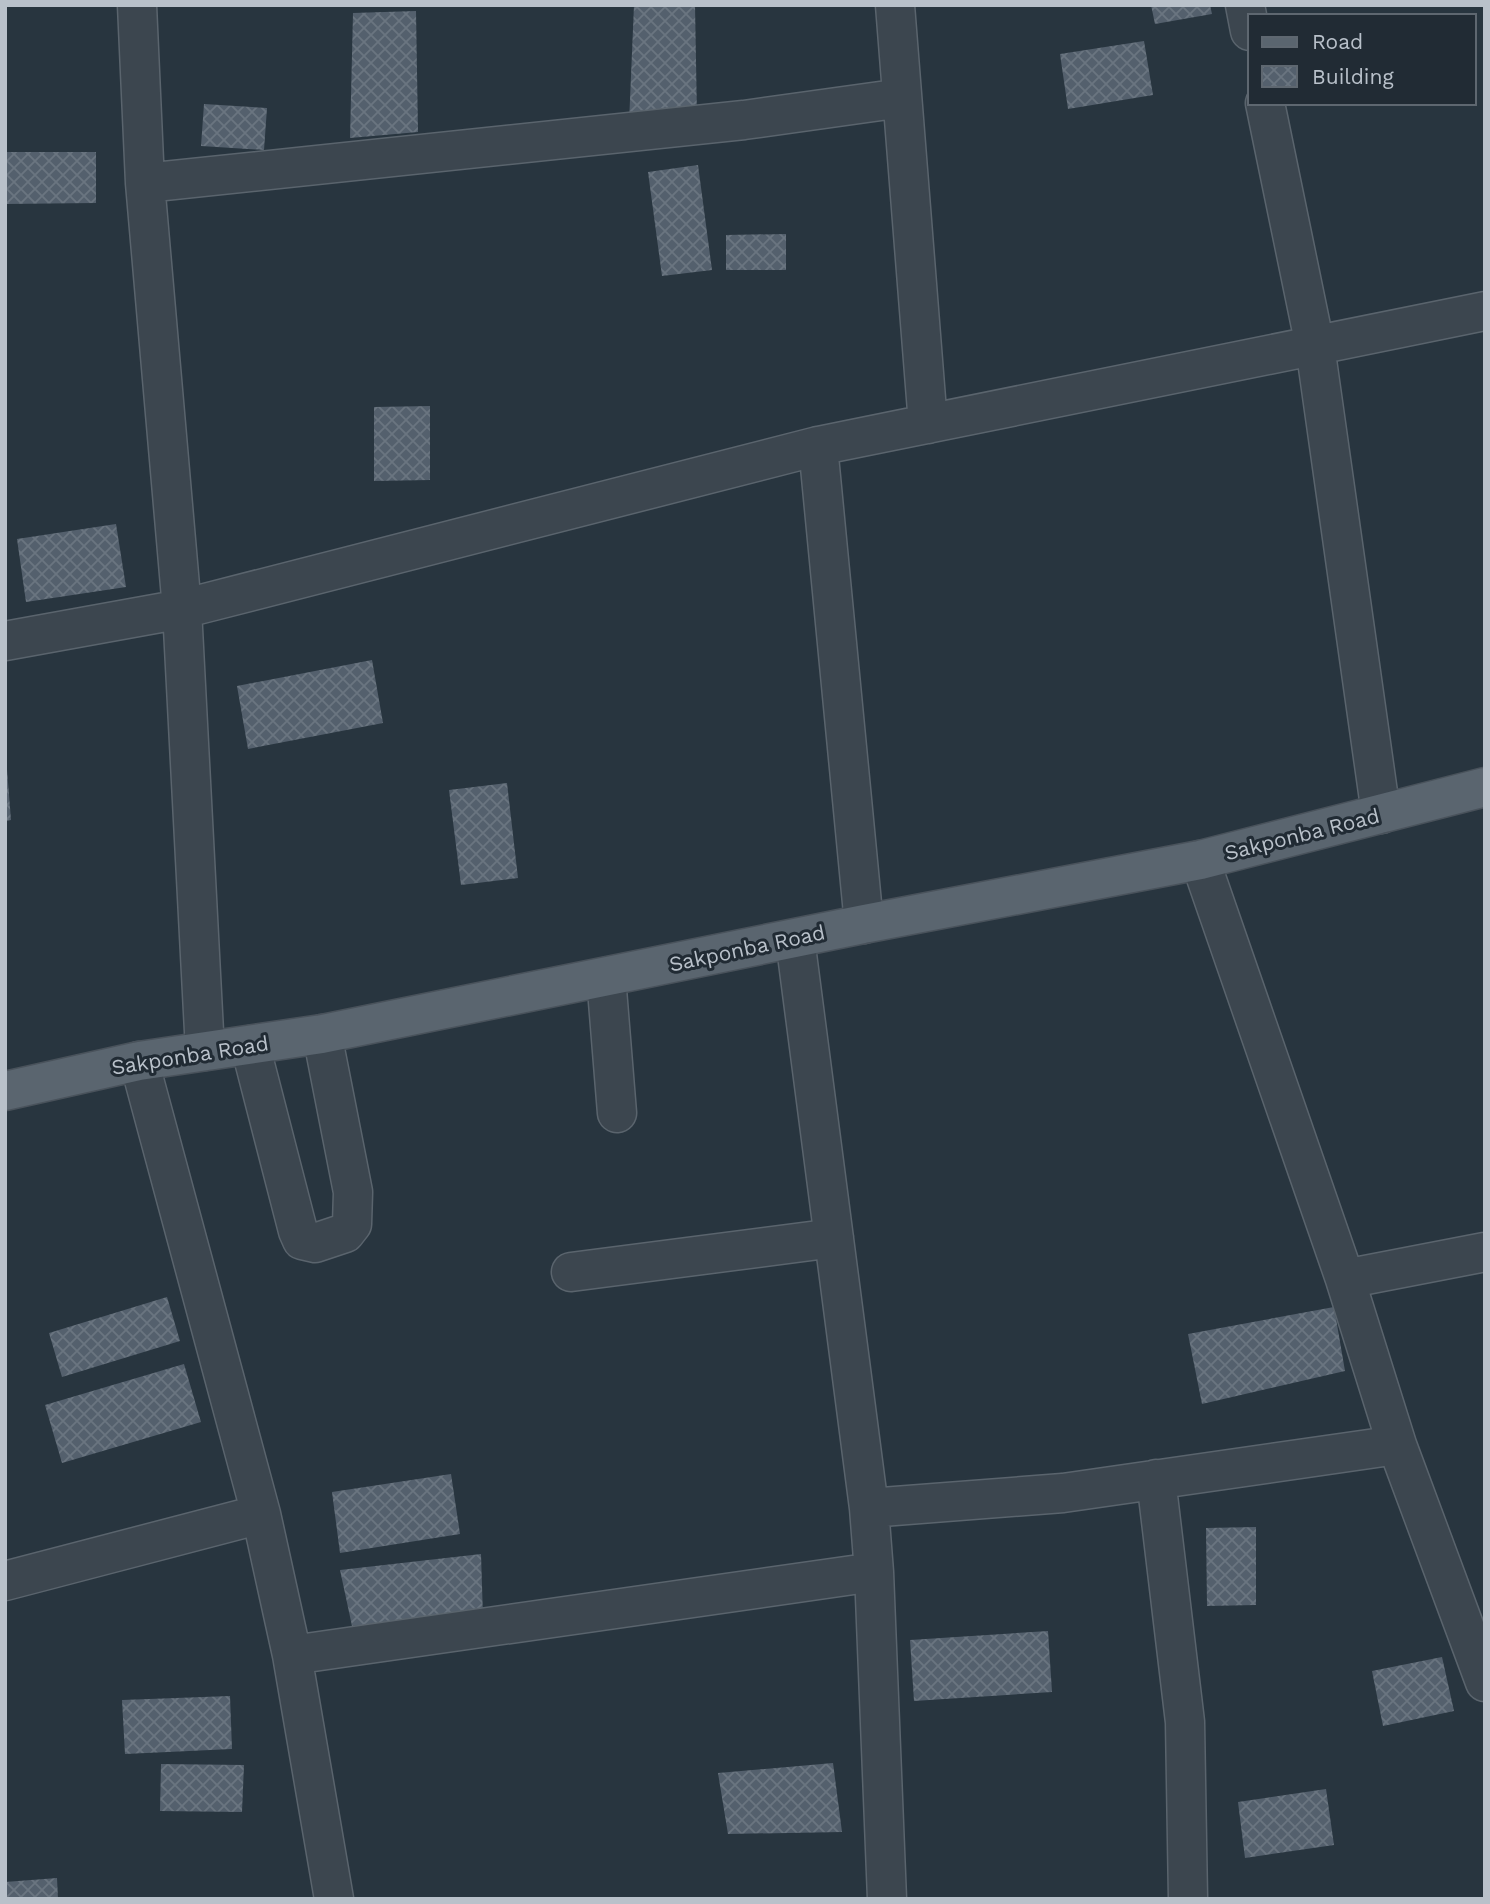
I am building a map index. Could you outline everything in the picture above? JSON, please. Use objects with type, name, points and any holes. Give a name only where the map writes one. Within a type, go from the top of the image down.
[{"type":"main road","name":"Sakponba Road","points":[[5,1091],[139,1061],[322,1034],[864,924],[1200,860],[1485,787]]},
{"type":"street","points":[[136,5],[145,183],[181,608],[205,1051]]},
{"type":"street","points":[[895,5],[928,424]]},
{"type":"street","points":[[145,183],[744,120],[902,98]]},
{"type":"street","points":[[1265,105],[1315,346],[1381,814]]},
{"type":"street","points":[[5,641],[181,608],[818,446],[1485,311]]},
{"type":"street","points":[[818,446],[864,924]]},
{"type":"street","points":[[1200,860],[1345,1279],[1397,1446],[1485,1682]]},
{"type":"street","points":[[796,939],[869,1508],[887,1899]]},
{"type":"street","points":[[606,977],[617,1113]]},
{"type":"street","points":[[250,1045],[298,1231],[302,1240],[315,1243],[345,1233],[353,1218],[353,1192],[322,1034]]},
{"type":"street","points":[[139,1061],[261,1514],[292,1655],[334,1899]]},
{"type":"street","points":[[570,1272],[834,1238]]},
{"type":"street","points":[[1345,1279],[1485,1252]]},
{"type":"street","points":[[869,1508],[1063,1493],[1397,1446]]},
{"type":"street","points":[[1156,1479],[1185,1723],[1188,1899]]},
{"type":"street","points":[[5,1581],[261,1514]]},
{"type":"street","points":[[292,1655],[874,1572]]},
{"type":"building","points":[[634,5],[695,5],[697,117],[629,123]]},
{"type":"building","points":[[1151,5],[1210,5],[1212,14],[1155,24]]},
{"type":"building","points":[[416,11],[418,132],[350,138],[353,13]]},
{"type":"building","points":[[1144,41],[1153,95],[1068,109],[1060,54]]},
{"type":"building","points":[[204,104],[267,108],[264,150],[201,146]]},
{"type":"building","points":[[5,152],[96,152],[96,203],[5,204]]},
{"type":"building","points":[[698,165],[712,270],[662,276],[648,172]]},
{"type":"building","points":[[786,234],[786,270],[726,270],[726,235]]},
{"type":"building","points":[[430,406],[430,480],[374,481],[374,407]]},
{"type":"building","points":[[116,524],[126,587],[26,602],[17,539]]},
{"type":"building","points":[[372,660],[383,723],[248,749],[237,686]]},
{"type":"building","points":[[5,744],[11,820],[5,821]]},
{"type":"building","points":[[507,783],[518,878],[461,885],[449,790]]},
{"type":"building","points":[[167,1297],[180,1341],[62,1377],[49,1333]]},
{"type":"building","points":[[1334,1307],[1345,1371],[1202,1404],[1188,1334]]},
{"type":"building","points":[[184,1364],[201,1422],[62,1463],[45,1405]]},
{"type":"building","points":[[451,1474],[460,1534],[340,1553],[332,1492]]},
{"type":"building","points":[[1256,1527],[1256,1605],[1207,1606],[1206,1528]]},
{"type":"building","points":[[481,1554],[483,1617],[352,1626],[340,1570]]},
{"type":"building","points":[[1048,1631],[1052,1692],[914,1701],[910,1640]]},
{"type":"building","points":[[1442,1657],[1454,1711],[1383,1726],[1372,1671]]},
{"type":"building","points":[[230,1696],[232,1749],[125,1754],[122,1700]]},
{"type":"building","points":[[833,1763],[842,1832],[728,1834],[718,1773]]},
{"type":"building","points":[[161,1764],[244,1765],[242,1812],[160,1811]]},
{"type":"building","points":[[1326,1789],[1334,1845],[1245,1858],[1238,1802]]},
{"type":"building","points":[[57,1878],[58,1899],[5,1899],[5,1882]]}]
